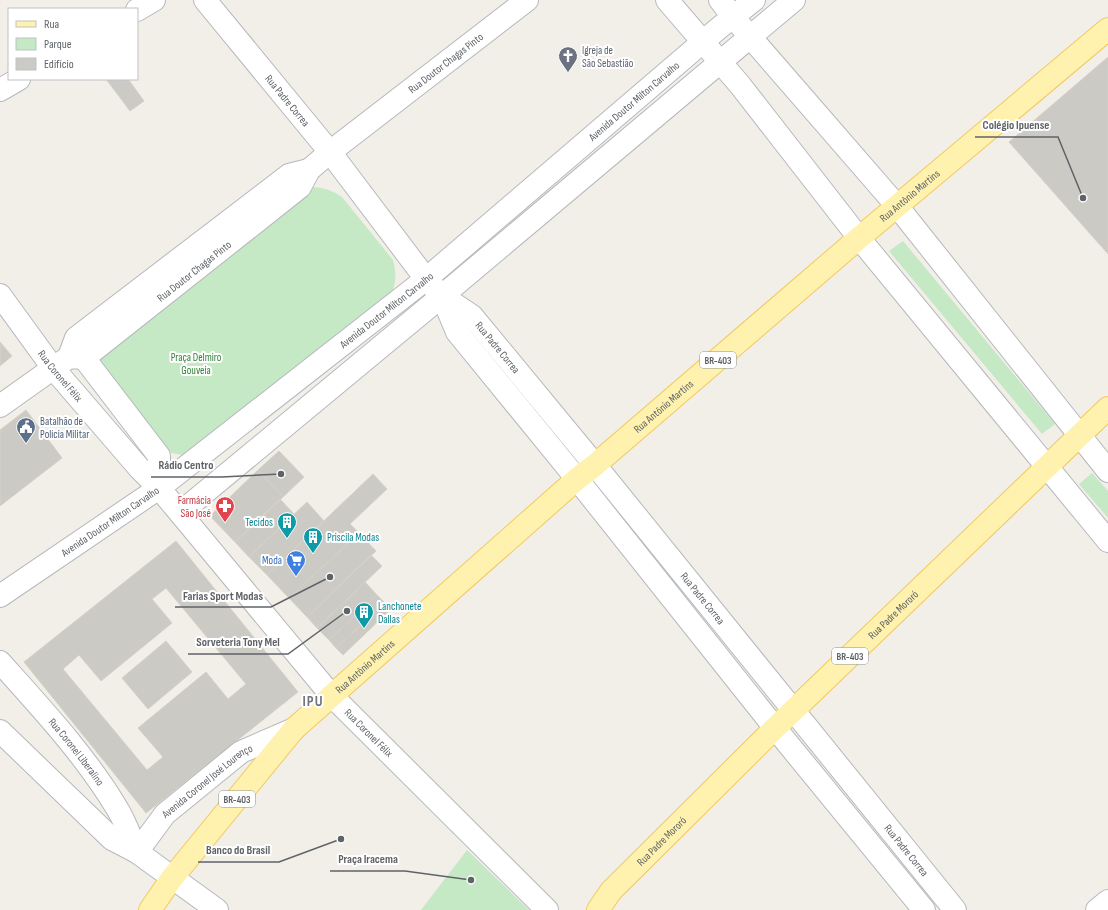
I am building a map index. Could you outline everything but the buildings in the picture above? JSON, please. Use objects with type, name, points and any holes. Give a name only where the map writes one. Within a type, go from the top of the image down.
[{"type":"main road","name":"Rua Antônio Martins","points":[[331,695],[577,479],[596,465],[859,238],[1108,29]]},
{"type":"main road","name":"Rua Padre Mororó","points":[[598,910],[611,891],[775,728],[1108,408]]},
{"type":"main road","name":"Avenida Coronel José Lourenço","points":[[150,910],[172,878],[294,729],[331,695]]},
{"type":"street","points":[[138,9],[154,0]]},
{"type":"street","name":"Rua Padre Correa","points":[[205,0],[330,152],[426,279],[442,296],[472,316],[596,465],[955,910]]},
{"type":"street","name":"Rua Doutor Chagas Pinto","points":[[68,361],[76,338],[289,175],[309,170],[330,152],[527,0]]},
{"type":"street","points":[[667,0],[740,85],[859,238],[1108,541]]},
{"type":"street","points":[[720,0],[733,17],[897,206],[1078,436],[1108,471]]},
{"type":"street","name":"Avenida Doutor Milton Carvalho","points":[[0,596],[159,488],[426,279],[754,0]]},
{"type":"street","points":[[180,513],[442,296],[794,0]]},
{"type":"street","points":[[0,90],[18,80]]},
{"type":"street","name":"Rua Coronel Félix","points":[[0,295],[68,361],[159,456],[159,488]]},
{"type":"street","name":"Rua Padre Correa","points":[[442,296],[457,332],[577,479],[775,728],[924,910]]},
{"type":"street","points":[[0,406],[68,361]]},
{"type":"street","name":"Rua Coronel Félix","points":[[68,361],[140,469],[159,488],[331,695],[547,910]]},
{"type":"street","name":"Rua Coronel Liberalino","points":[[0,662],[60,730],[96,775],[119,812],[137,852]]},
{"type":"street","name":"Avenida Coronel José Lourenço","points":[[137,852],[165,814],[241,752],[294,729]]},
{"type":"street","name":"Rua Coronel Liberalino","points":[[0,731],[112,840],[137,852],[217,910]]},
{"type":"street","points":[[1097,910],[1108,901]]},
{"type":"green space","name":"Praça Delmiro Gouveia","points":[[314,187],[329,190],[342,197],[393,260],[395,277],[391,294],[187,456],[172,453],[161,448],[99,367],[101,355],[305,192]]},
{"type":"green space","points":[[903,241],[1055,424],[1042,434],[889,251]]},
{"type":"green space","points":[[1092,473],[1108,491],[1108,518],[1079,484]]},
{"type":"green space","points":[[467,850],[529,910],[421,910]]},
{"type":"place","name":"Igreja de São Sebastião","points":[[568,73]]},
{"type":"place","name":"Colégio Ipuense","points":[[1083,198]]},
{"type":"place","name":"Batalhão de Polícia Militar","points":[[26,444]]},
{"type":"place","name":"Rádio Centro","points":[[281,474]]},
{"type":"place","name":"Farmácia São José","points":[[225,523]]},
{"type":"place","name":"Tecidos","points":[[287,539]]},
{"type":"place","name":"Priscila Modas","points":[[313,554]]},
{"type":"place","name":"Moda","points":[[296,577]]},
{"type":"place","name":"Farias Sport Modas","points":[[330,577]]},
{"type":"place","name":"Sorveteria Tony Mel","points":[[347,611]]},
{"type":"place","name":"Lanchonete Dallas","points":[[364,629]]},
{"type":"place","name":"Banco do Brasil","points":[[341,839]]},
{"type":"place","name":"Praça Iracema","points":[[471,880]]},
{"type":"district","name":"IPU","points":[[313,701]]}]
